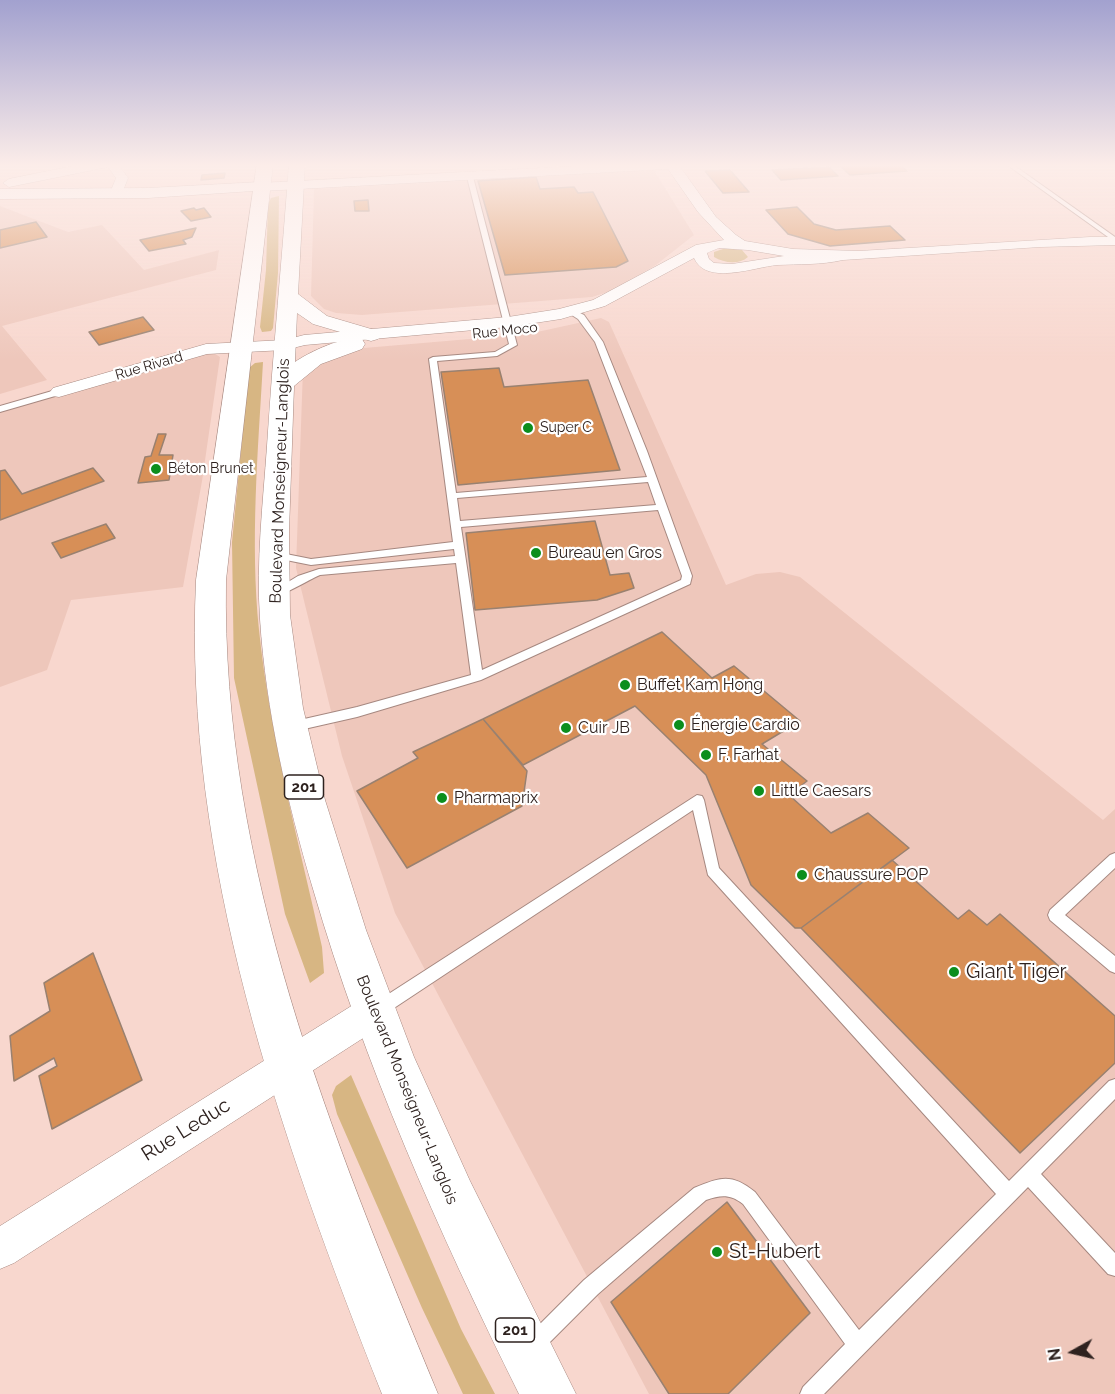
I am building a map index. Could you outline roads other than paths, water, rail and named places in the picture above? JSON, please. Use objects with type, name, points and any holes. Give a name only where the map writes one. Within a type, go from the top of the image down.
[{"type":"highway","points":[[256,229],[211,580],[211,679],[234,848],[260,969],[287,1067],[347,1239],[410,1394]]},
{"type":"highway","name":"Boulevard Monseigneur-Langlois","points":[[293,229],[282,384],[274,554],[274,593],[279,649],[290,728],[331,885],[373,1012],[434,1161],[537,1373]]},
{"type":"highway","points":[[288,296],[320,320],[362,339]]},
{"type":"highway","points":[[282,384],[313,359],[362,339]]},
{"type":"street","points":[[713,229],[712,240],[698,256],[715,267]]},
{"type":"street","points":[[721,229],[733,240],[760,255],[760,259],[751,266]]},
{"type":"street","name":"Rue Moco","points":[[240,348],[285,345],[302,347],[362,339],[554,325],[704,247],[724,243],[783,253],[841,256],[1115,241]]},
{"type":"street","name":"Rue Moco","points":[[576,314],[620,303],[682,272],[715,267],[734,269],[773,261],[816,261],[841,256]]},
{"type":"street","name":"Rue Rivard","points":[[59,392],[200,351],[240,348]]},
{"type":"street","name":"Rue Leduc","points":[[0,1250],[373,1012]]},
{"type":"lane","points":[[477,677],[433,359],[504,351],[513,345],[484,229]]},
{"type":"lane","points":[[1098,229],[1115,241]]},
{"type":"lane","points":[[290,728],[357,712],[477,677],[686,582],[687,576],[652,479],[599,342],[576,314]]},
{"type":"lane","points":[[0,409],[59,392]]},
{"type":"lane","points":[[452,496],[652,479]]},
{"type":"lane","points":[[455,524],[662,507]]},
{"type":"lane","points":[[274,554],[310,562],[458,545]]},
{"type":"lane","points":[[274,593],[319,572],[460,559]]},
{"type":"lane","points":[[373,1012],[424,981],[511,920],[697,800],[713,871],[1008,1194]]},
{"type":"lane","points":[[1115,859],[1055,915],[1115,966]]},
{"type":"lane","points":[[810,1394],[1115,1087]]},
{"type":"lane","points":[[1028,1174],[1115,1267]]},
{"type":"lane","points":[[537,1373],[591,1287],[700,1194],[722,1185],[738,1188],[749,1198],[858,1345]]},
{"type":"place","name":"Super C","points":[[528,428]]},
{"type":"place","name":"Béton Brunet","points":[[156,469]]},
{"type":"place","name":"Bureau en Gros","points":[[536,553]]},
{"type":"place","name":"Buffet Kam Hong","points":[[625,685]]},
{"type":"place","name":"Énergie Cardio","points":[[679,725]]},
{"type":"place","name":"Cuir JB","points":[[566,728]]},
{"type":"place","name":"F. Farhat","points":[[706,755]]},
{"type":"place","name":"Little Caesars","points":[[759,791]]},
{"type":"place","name":"Pharmaprix","points":[[442,798]]},
{"type":"place","name":"Chaussure POP","points":[[802,875]]},
{"type":"place","name":"Giant Tiger","points":[[954,972]]},
{"type":"place","name":"St-Hubert","points":[[717,1252]]}]
